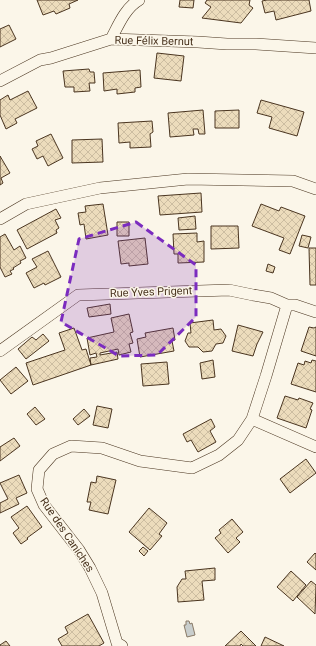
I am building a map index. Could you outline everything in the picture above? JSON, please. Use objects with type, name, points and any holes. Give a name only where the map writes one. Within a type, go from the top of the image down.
[{"type":"street","points":[[111,39],[120,22],[138,0]]},
{"type":"street","name":"Rue Félix Bernut","points":[[0,81],[40,60],[111,39],[256,44],[315,49]]},
{"type":"street","points":[[0,219],[26,204],[100,188],[188,179],[293,181],[316,189]]},
{"type":"street","name":"Rue Yves Prigent","points":[[0,351],[78,295],[229,290],[253,296],[272,298],[287,305],[295,305],[316,312]]},
{"type":"street","name":"Rue des Caniches","points":[[122,646],[118,643],[102,593],[90,568],[79,550],[44,505],[37,489],[39,470],[53,454],[71,446],[102,448],[140,461],[192,468],[219,455],[238,440],[252,419],[287,305]]},
{"type":"street","points":[[252,419],[316,446]]},
{"type":"highlighted area","points":[[136,222],[196,265],[196,317],[157,355],[119,356],[61,322],[79,239]]},
{"type":"shaded area","points":[[186,621],[189,621],[190,624],[192,623],[195,635],[187,637],[184,625],[186,625]]},
{"type":"building","points":[[37,0],[78,0],[69,4],[70,8],[56,14],[54,11],[43,15]]},
{"type":"building","points":[[180,0],[194,0],[193,8],[179,7]]},
{"type":"building","points":[[207,0],[250,0],[249,5],[253,8],[241,23],[202,18],[211,7],[205,3]]},
{"type":"building","points":[[309,0],[311,11],[276,20],[274,11],[265,13],[262,1]]},
{"type":"building","points":[[9,25],[16,39],[0,47],[0,29]]},
{"type":"building","points":[[157,53],[184,56],[181,81],[154,78]]},
{"type":"building","points":[[89,69],[90,72],[94,72],[95,83],[89,83],[90,91],[74,92],[74,87],[65,87],[63,71]]},
{"type":"building","points":[[140,70],[141,87],[135,88],[135,92],[117,94],[117,89],[104,91],[103,73]]},
{"type":"building","points":[[28,91],[37,108],[15,119],[17,123],[6,129],[0,115],[0,100],[8,95],[10,100]]},
{"type":"building","points":[[261,100],[304,112],[297,136],[269,128],[272,117],[257,113]]},
{"type":"building","points":[[203,110],[205,134],[199,134],[198,129],[193,129],[194,135],[170,137],[168,113]]},
{"type":"building","points":[[239,110],[239,128],[215,128],[215,111]]},
{"type":"building","points":[[152,121],[153,132],[150,134],[151,147],[130,148],[130,142],[119,143],[118,123]]},
{"type":"building","points":[[51,134],[63,158],[48,166],[43,156],[37,159],[32,149],[38,146],[36,141]]},
{"type":"building","points":[[102,139],[103,162],[72,163],[72,140]]},
{"type":"building","points":[[0,156],[10,173],[1,178],[3,183],[0,185]]},
{"type":"building","points":[[201,193],[202,212],[160,215],[158,196]]},
{"type":"building","points":[[103,204],[108,235],[86,239],[84,224],[80,225],[78,213],[86,212],[85,206]]},
{"type":"building","points":[[261,204],[279,211],[281,207],[305,216],[290,254],[279,250],[284,238],[252,226]]},
{"type":"building","points":[[56,209],[61,218],[55,220],[59,228],[56,230],[57,233],[27,249],[17,230]]},
{"type":"building","points":[[195,216],[196,229],[179,230],[178,218]]},
{"type":"building","points":[[117,222],[129,222],[129,236],[117,236]]},
{"type":"building","points":[[211,226],[238,226],[239,248],[211,249]]},
{"type":"building","points":[[197,233],[197,242],[204,241],[204,262],[178,263],[178,254],[174,254],[173,234]]},
{"type":"building","points":[[5,234],[14,250],[20,246],[26,258],[20,261],[21,263],[10,271],[12,274],[5,277],[0,267],[0,237]]},
{"type":"building","points":[[302,235],[311,237],[308,248],[299,246]]},
{"type":"building","points":[[145,238],[148,264],[129,266],[129,263],[121,264],[118,241]]},
{"type":"building","points":[[309,248],[316,248],[316,285],[310,285]]},
{"type":"building","points":[[48,251],[61,277],[45,285],[44,283],[34,288],[26,273],[37,267],[32,259]]},
{"type":"building","points":[[268,264],[275,267],[273,273],[266,271]]},
{"type":"building","points":[[110,304],[111,314],[89,317],[87,308]]},
{"type":"building","points":[[129,314],[133,332],[130,333],[133,343],[129,344],[131,352],[119,355],[118,349],[100,353],[100,355],[117,352],[118,359],[91,365],[90,358],[97,357],[96,353],[90,355],[87,338],[114,332],[111,318]]},
{"type":"building","points":[[213,320],[214,330],[221,329],[226,336],[223,343],[216,344],[212,351],[203,352],[198,347],[189,347],[185,341],[188,333],[191,333],[190,323]]},
{"type":"building","points":[[238,325],[263,332],[253,356],[232,351]]},
{"type":"building","points":[[309,327],[316,327],[316,356],[301,351]]},
{"type":"building","points":[[74,328],[82,350],[86,349],[91,365],[33,385],[26,363],[65,350],[59,333]]},
{"type":"building","points":[[173,328],[175,340],[172,341],[174,351],[140,357],[137,339],[146,337],[145,333]]},
{"type":"building","points":[[43,334],[49,341],[26,359],[18,349],[32,337],[36,340]]},
{"type":"building","points":[[213,360],[215,377],[202,379],[200,363]]},
{"type":"building","points":[[312,360],[316,361],[316,392],[291,384],[298,363],[304,365],[305,361],[311,363]]},
{"type":"building","points":[[167,362],[169,384],[143,386],[141,364]]},
{"type":"building","points":[[16,367],[28,381],[11,394],[0,380]]},
{"type":"building","points":[[285,396],[298,400],[299,398],[313,403],[310,409],[312,410],[306,428],[277,418]]},
{"type":"building","points":[[97,406],[112,409],[108,428],[93,425]]},
{"type":"building","points":[[35,407],[45,419],[36,425],[27,414]]},
{"type":"building","points":[[84,409],[90,416],[78,425],[73,419]]},
{"type":"building","points":[[211,419],[215,427],[210,431],[216,442],[198,452],[191,440],[187,442],[183,434]]},
{"type":"building","points":[[14,438],[20,446],[0,461],[0,447]]},
{"type":"building","points":[[306,459],[316,473],[290,493],[280,479]]},
{"type":"building","points":[[19,475],[27,493],[16,498],[19,504],[0,513],[0,503],[8,499],[0,483]]},
{"type":"building","points":[[97,476],[116,480],[108,514],[89,510],[91,502],[87,502],[91,482],[96,483]]},
{"type":"building","points":[[27,506],[42,527],[21,544],[13,533],[19,528],[11,517]]},
{"type":"building","points":[[149,508],[167,523],[159,534],[162,536],[150,550],[129,532]]},
{"type":"building","points":[[232,519],[243,532],[236,538],[240,542],[228,553],[215,538],[221,533],[219,530]]},
{"type":"building","points":[[143,547],[148,551],[144,556],[139,551]]},
{"type":"building","points":[[315,553],[316,554],[316,570],[307,562]]},
{"type":"building","points":[[215,568],[215,580],[202,581],[204,600],[178,602],[177,587],[182,579],[186,579],[185,571]]},
{"type":"building","points":[[291,571],[306,585],[293,601],[277,587]]},
{"type":"building","points":[[311,581],[316,585],[315,614],[297,597]]},
{"type":"building","points":[[88,614],[104,643],[99,646],[62,646],[58,639],[68,633],[65,627]]},
{"type":"building","points":[[241,631],[256,646],[243,646],[241,644],[240,646],[225,646]]},
{"type":"building","points":[[265,637],[284,646],[261,646]]},
{"type":"building","points":[[6,641],[10,646],[0,646],[0,645]]}]
